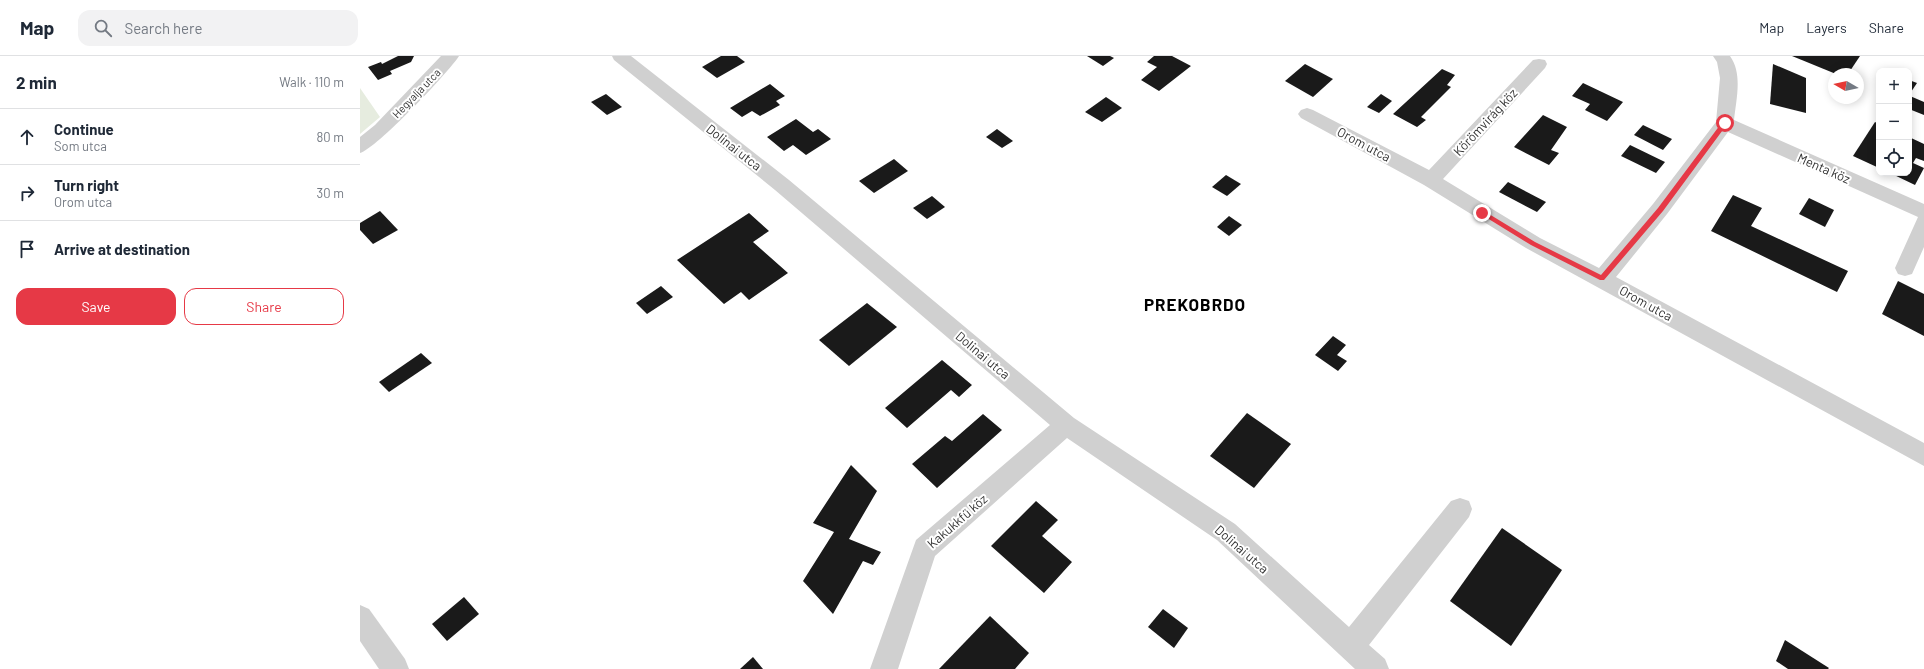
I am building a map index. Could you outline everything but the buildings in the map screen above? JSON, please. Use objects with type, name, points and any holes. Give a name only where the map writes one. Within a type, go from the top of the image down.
[{"type":"street","name":"Hegyalja utca","points":[[360,147],[381,129],[451,56]]},
{"type":"street","name":"Dolinai utca","points":[[620,56],[782,185],[1066,425],[1226,532],[1375,669]]},
{"type":"street","points":[[1602,279],[1660,209],[1725,123],[1729,78],[1725,61],[1721,56]]},
{"type":"street","name":"Körömvirág köz","points":[[1431,180],[1539,64]]},
{"type":"street","name":"Orom utca","points":[[1307,114],[1431,180],[1533,243],[1602,279],[1924,455]]},
{"type":"street","name":"Menta köz","points":[[1725,123],[1924,212]]},
{"type":"street","points":[[1905,268],[1924,223]]},
{"type":"street","name":"Kakukkfű köz","points":[[884,669],[924,549],[1066,425]]},
{"type":"street","points":[[1350,647],[1460,509]]},
{"type":"street","points":[[360,618],[395,669]]},
{"type":"shaded area","points":[[360,88],[380,117],[360,134]]},
{"type":"district","name":"PREKOBRDO","points":[[1195,304]]},
{"type":"route","points":[[1482,213],[1533,243],[1602,279],[1660,209],[1725,123]]}]
